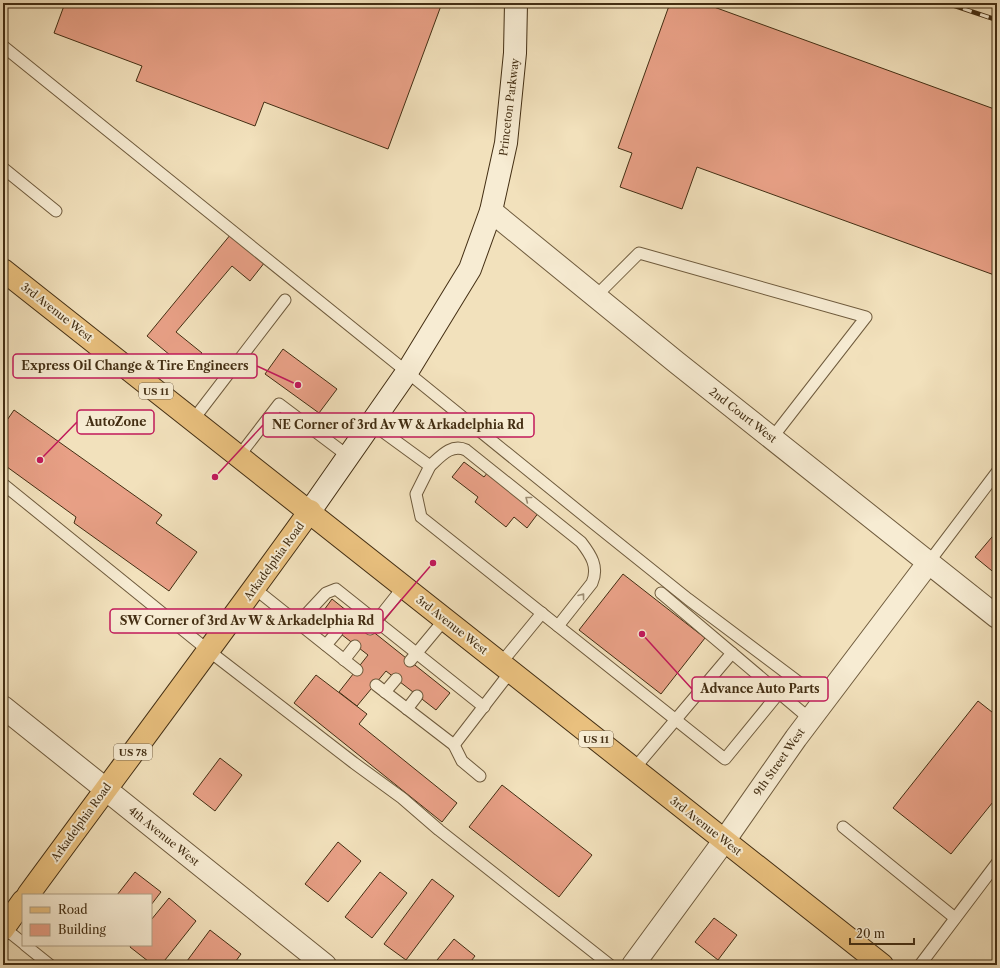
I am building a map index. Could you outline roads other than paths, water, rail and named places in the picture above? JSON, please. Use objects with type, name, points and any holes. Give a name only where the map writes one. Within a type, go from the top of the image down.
[{"type":"main road","name":"3rd Avenue West","points":[[3,270],[310,511],[882,965]]},
{"type":"main road","name":"Arkadelphia Road","points":[[29,894],[105,789],[209,651],[310,511]]},
{"type":"main road","points":[[3,928],[22,903]]},
{"type":"street","name":"Princeton Parkway","points":[[491,211],[506,142],[515,53],[516,3]]},
{"type":"street","name":"2nd Court West","points":[[491,211],[997,617]]},
{"type":"street","name":"Arkadelphia Road","points":[[310,511],[407,372],[470,269],[491,211]]},
{"type":"street","name":"9th Street West","points":[[633,965],[724,841],[816,711],[929,562]]},
{"type":"street","name":"4th Avenue West","points":[[3,707],[325,965]]},
{"type":"lane","points":[[3,46],[688,599],[809,690],[816,711]]},
{"type":"lane","points":[[3,168],[56,211]]},
{"type":"lane","points":[[596,296],[639,253],[866,317],[772,438]]},
{"type":"lane","points":[[193,420],[285,300]]},
{"type":"lane","points":[[239,456],[279,404],[348,456]]},
{"type":"lane","points":[[371,423],[430,466]]},
{"type":"lane","points":[[558,626],[592,583],[595,577],[595,566],[589,554],[581,542],[466,450],[462,448],[452,449],[443,453],[430,466],[416,494],[422,517],[558,626],[725,759],[779,693]]},
{"type":"lane","points":[[929,562],[997,472]]},
{"type":"lane","points":[[3,484],[209,651],[347,758],[402,798],[439,830],[610,965]]},
{"type":"lane","points":[[373,625],[404,586]]},
{"type":"lane","points":[[254,588],[357,670]]},
{"type":"lane","points":[[298,623],[326,592],[336,589],[354,610],[434,674],[484,707]]},
{"type":"lane","points":[[661,593],[779,693],[816,711]]},
{"type":"lane","points":[[454,745],[484,707],[506,667],[542,613]]},
{"type":"lane","points":[[413,657],[445,619]]},
{"type":"lane","points":[[326,646],[337,632]]},
{"type":"lane","points":[[344,660],[355,646]]},
{"type":"lane","points":[[634,769],[732,653]]},
{"type":"lane","points":[[386,692],[396,679]]},
{"type":"lane","points":[[376,685],[454,745],[462,761],[480,776]]},
{"type":"lane","points":[[407,709],[417,696]]},
{"type":"lane","points":[[843,827],[955,918]]},
{"type":"lane","points":[[920,965],[997,863]]},
{"type":"lane","points":[[3,928],[22,942]]},
{"type":"lane","points":[[26,946],[50,965]]},
{"type":"railway","points":[[946,3],[997,20]]},
{"type":"place","name":"Express Oil Change & Tire Engineers","points":[[298,385]]},
{"type":"place","name":"AutoZone","points":[[40,460]]},
{"type":"place","name":"NE Corner of 3rd Av W & Arkadelphia Rd","points":[[215,477]]},
{"type":"place","name":"SW Corner of 3rd Av W & Arkadelphia Rd","points":[[433,563]]},
{"type":"place","name":"Advance Auto Parts","points":[[642,634]]}]
